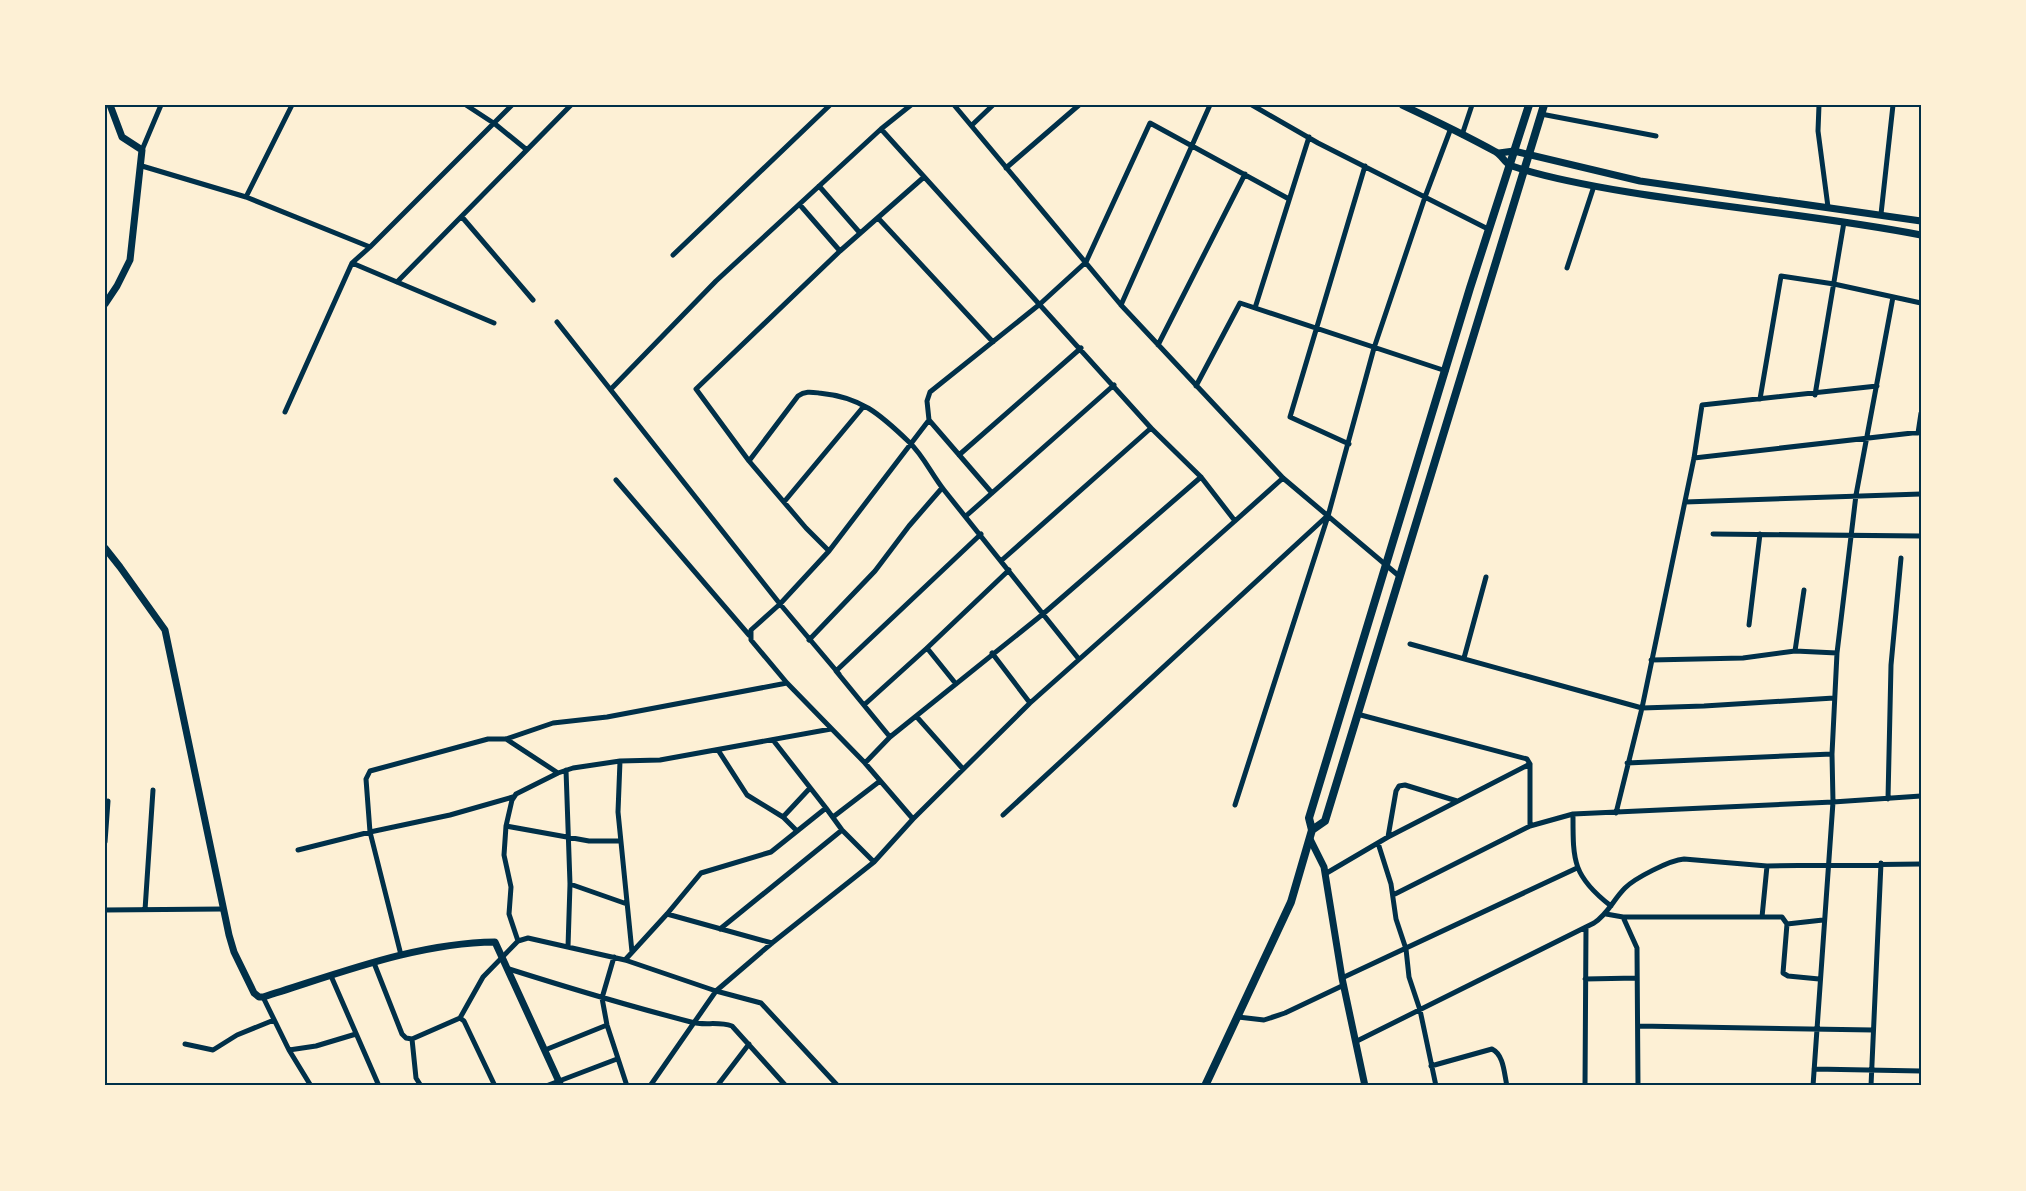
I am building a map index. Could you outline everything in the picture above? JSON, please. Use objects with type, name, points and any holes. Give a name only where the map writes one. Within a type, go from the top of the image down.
[{"type":"main road","points":[[1205,1086],[1291,902],[1311,834],[1309,818],[1488,229],[1529,105]]},
{"type":"main road","points":[[1311,834],[1325,821],[1542,110]]},
{"type":"street","points":[[110,105],[122,137],[142,150]]},
{"type":"street","points":[[105,304],[130,260],[142,150],[161,105]]},
{"type":"street","points":[[246,197],[292,105]]},
{"type":"street","points":[[466,105],[495,124],[527,150]]},
{"type":"street","points":[[285,412],[352,263],[512,105]]},
{"type":"street","points":[[397,282],[571,105]]},
{"type":"street","points":[[673,255],[830,105]]},
{"type":"street","points":[[611,389],[716,281],[881,129],[911,105]]},
{"type":"street","points":[[954,105],[1121,305],[1196,386],[1283,478],[1399,576]]},
{"type":"street","points":[[972,125],[993,105]]},
{"type":"street","points":[[1006,168],[1078,105]]},
{"type":"street","points":[[1121,305],[1210,105]]},
{"type":"street","points":[[1253,105],[1309,137],[1488,229]]},
{"type":"street","points":[[1462,135],[1472,105]]},
{"type":"street","points":[[1819,105],[1818,131],[1828,207]]},
{"type":"street","points":[[1881,214],[1893,105]]},
{"type":"street","points":[[1406,106],[1499,153],[1509,165],[1524,169],[1594,186],[1921,235]]},
{"type":"street","points":[[1542,110],[1656,136]]},
{"type":"street","points":[[992,493],[929,420],[927,401],[930,392],[1040,304],[1086,262],[1150,123],[1289,199]]},
{"type":"street","points":[[1235,805],[1328,516],[1374,348],[1451,128]]},
{"type":"street","points":[[881,129],[1151,428],[1201,477],[1236,521]]},
{"type":"street","points":[[1255,308],[1309,137]]},
{"type":"street","points":[[1499,153],[1514,151],[1640,181],[1921,221]]},
{"type":"street","points":[[142,166],[246,197],[370,247]]},
{"type":"street","points":[[1349,444],[1290,417],[1365,166]]},
{"type":"street","points":[[1158,345],[1245,174]]},
{"type":"street","points":[[830,550],[806,528],[749,461],[697,392],[697,387],[860,233],[924,177]]},
{"type":"street","points":[[819,186],[860,233]]},
{"type":"street","points":[[1567,268],[1594,186]]},
{"type":"street","points":[[800,205],[840,252]]},
{"type":"street","points":[[462,217],[533,300]]},
{"type":"street","points":[[878,218],[993,342]]},
{"type":"street","points":[[1815,394],[1844,222]]},
{"type":"street","points":[[352,263],[494,323]]},
{"type":"street","points":[[1760,399],[1780,276],[1834,284],[1921,303]]},
{"type":"street","points":[[1813,1086],[1833,802],[1832,754],[1837,653],[1856,495],[1893,297]]},
{"type":"street","points":[[1196,386],[1240,303],[1446,371]]},
{"type":"street","points":[[557,322],[780,604],[890,737]]},
{"type":"street","points":[[959,455],[1081,348]]},
{"type":"street","points":[[966,516],[1114,385]]},
{"type":"street","points":[[1616,813],[1642,708],[1694,458],[1702,405],[1877,386]]},
{"type":"street","points":[[749,461],[802,393],[808,391],[837,394],[864,405],[912,444],[942,488],[1002,560],[1078,658]]},
{"type":"street","points":[[784,502],[864,405]]},
{"type":"street","points":[[1694,458],[1919,433],[1921,412]]},
{"type":"street","points":[[749,635],[751,630],[780,604],[830,550],[929,420]]},
{"type":"street","points":[[1002,560],[1151,428]]},
{"type":"street","points":[[865,763],[890,737],[1043,614],[1201,477]]},
{"type":"street","points":[[651,1086],[716,991],[874,862],[912,819],[1030,703],[1283,478]]},
{"type":"street","points":[[616,480],[788,683],[865,763],[912,819]]},
{"type":"street","points":[[809,640],[875,571],[909,526],[942,488]]},
{"type":"street","points":[[1685,502],[1921,494]]},
{"type":"street","points":[[1003,815],[1328,516]]},
{"type":"street","points":[[839,674],[836,671],[981,534]]},
{"type":"street","points":[[1713,534],[1921,536]]},
{"type":"street","points":[[1749,625],[1760,534]]},
{"type":"street","points":[[105,548],[165,630],[234,952],[254,993],[263,997],[401,955],[447,946],[496,942],[559,1083]]},
{"type":"street","points":[[1888,799],[1891,664],[1901,558]]},
{"type":"street","points":[[864,705],[1009,570]]},
{"type":"street","points":[[1464,658],[1486,577]]},
{"type":"street","points":[[1795,651],[1804,590]]},
{"type":"street","points":[[1410,644],[1642,708],[1834,698]]},
{"type":"street","points":[[927,648],[956,684]]},
{"type":"street","points":[[1651,660],[1743,658],[1795,651],[1837,653]]},
{"type":"street","points":[[993,653],[1030,703]]},
{"type":"street","points":[[401,955],[370,832],[366,779],[370,771],[488,739],[506,739],[553,723],[607,717],[788,683]]},
{"type":"street","points":[[1357,714],[1524,757],[1530,764],[1530,826]]},
{"type":"street","points":[[916,716],[963,770]]},
{"type":"street","points":[[298,850],[450,815],[513,797],[566,770],[620,761],[660,760],[831,729]]},
{"type":"street","points":[[506,739],[558,773]]},
{"type":"street","points":[[773,740],[842,830],[874,862]]},
{"type":"street","points":[[718,750],[747,795],[783,817],[797,831]]},
{"type":"street","points":[[1627,763],[1832,754]]},
{"type":"street","points":[[620,761],[618,812],[632,952]]},
{"type":"street","points":[[1325,874],[1388,837],[1530,764]]},
{"type":"street","points":[[566,770],[570,884],[568,947]]},
{"type":"street","points":[[833,817],[880,781]]},
{"type":"street","points":[[1388,837],[1396,791],[1399,786],[1405,785],[1457,801]]},
{"type":"street","points":[[783,817],[810,788]]},
{"type":"street","points":[[145,910],[153,790]]},
{"type":"street","points":[[1393,895],[1530,826],[1573,814],[1888,799],[1921,795]]},
{"type":"street","points":[[513,797],[504,855],[511,887],[509,914],[518,941]]},
{"type":"street","points":[[105,842],[108,801]]},
{"type":"street","points":[[625,960],[701,873],[771,852],[826,808]]},
{"type":"street","points":[[1573,814],[1573,849],[1576,868],[1593,892],[1611,906]]},
{"type":"street","points":[[507,826],[589,841],[620,842]]},
{"type":"street","points":[[720,929],[842,830]]},
{"type":"street","points":[[1311,834],[1325,874],[1343,982],[1365,1086]]},
{"type":"street","points":[[1378,843],[1393,895],[1396,919],[1406,949],[1409,977],[1420,1010],[1436,1086]]},
{"type":"street","points":[[1357,1041],[1586,927],[1606,914],[1631,883],[1678,859],[1767,866],[1921,864]]},
{"type":"street","points":[[1871,1086],[1881,864]]},
{"type":"street","points":[[1762,917],[1767,866]]},
{"type":"street","points":[[1238,1017],[1264,1020],[1285,1013],[1406,949],[1576,868]]},
{"type":"street","points":[[570,884],[627,904]]},
{"type":"street","points":[[105,910],[224,909]]},
{"type":"street","points":[[667,914],[772,943]]},
{"type":"street","points":[[1606,914],[1623,917],[1782,917],[1787,924],[1783,973],[1788,976],[1819,979]]},
{"type":"street","points":[[1623,917],[1637,948],[1638,1086]]},
{"type":"street","points":[[1787,924],[1823,920]]},
{"type":"street","points":[[1585,1086],[1586,927]]},
{"type":"street","points":[[374,963],[402,1034],[412,1039],[460,1017],[481,979],[518,941],[528,938],[615,957],[716,991],[761,1003],[838,1086]]},
{"type":"street","points":[[615,957],[602,998],[607,1025],[627,1086]]},
{"type":"street","points":[[508,969],[695,1023],[724,1023],[732,1026],[786,1086]]},
{"type":"street","points":[[331,976],[379,1086]]},
{"type":"street","points":[[1585,979],[1637,978]]},
{"type":"street","points":[[263,997],[289,1050],[311,1086]]},
{"type":"street","points":[[460,1017],[495,1086]]},
{"type":"street","points":[[185,1044],[213,1050],[237,1035],[274,1020]]},
{"type":"street","points":[[545,1050],[607,1025]]},
{"type":"street","points":[[1638,1026],[1873,1030]]},
{"type":"street","points":[[289,1050],[316,1046],[356,1034]]},
{"type":"street","points":[[412,1039],[416,1078],[421,1086]]},
{"type":"street","points":[[717,1086],[749,1044]]},
{"type":"street","points":[[1431,1066],[1492,1049],[1498,1052],[1501,1058],[1507,1086]]},
{"type":"street","points":[[546,1086],[559,1083],[617,1059]]},
{"type":"street","points":[[1814,1069],[1921,1071]]}]
